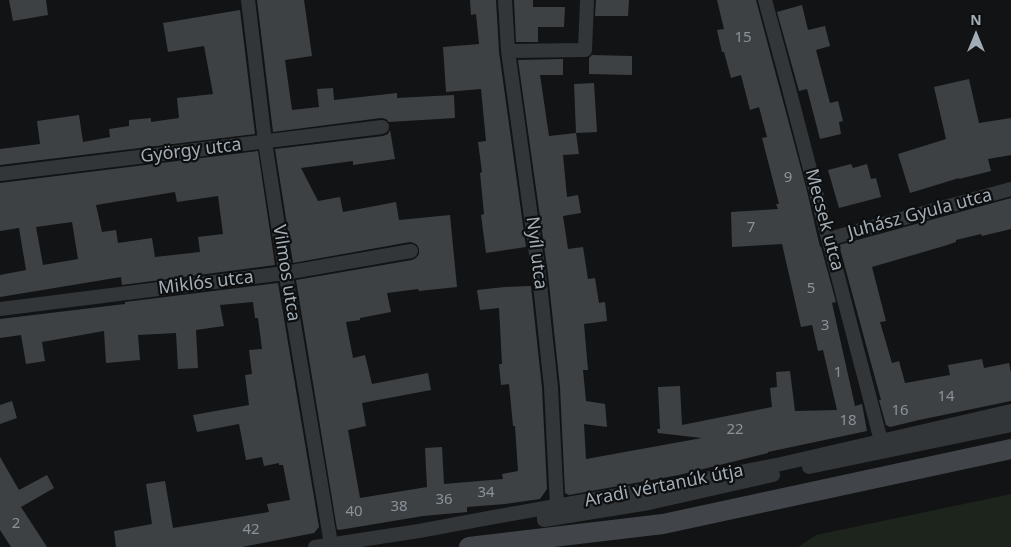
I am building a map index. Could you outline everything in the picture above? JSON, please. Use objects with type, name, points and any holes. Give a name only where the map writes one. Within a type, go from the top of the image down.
[{"type":"street","name":"Vilmos utca","points":[[248,0],[265,142],[331,544]]},
{"type":"street","name":"Nyíl utca","points":[[505,0],[508,51],[537,259],[551,387],[550,507]]},
{"type":"street","points":[[508,51],[585,50],[587,0]]},
{"type":"street","name":"Mecsek utca","points":[[765,0],[881,441]]},
{"type":"street","name":"György utca","points":[[0,174],[382,127]]},
{"type":"street","name":"Juhász Gyula utca","points":[[828,239],[1011,189]]},
{"type":"street","name":"Miklós utca","points":[[0,309],[285,273],[411,251]]},
{"type":"street","name":"Aradi vértanúk útja","points":[[315,547],[419,531],[670,486],[781,464],[1011,411]]},
{"type":"street","points":[[550,507],[544,520],[649,503],[860,456],[1011,425]]},
{"type":"street","name":"Aradi vértanúk útja","points":[[469,547],[663,524],[1011,449]]},
{"type":"shaded area","points":[[1011,494],[1011,547],[798,547],[816,535]]},
{"type":"building","points":[[9,0],[46,0],[48,15],[13,21]]},
{"type":"building","points":[[257,0],[304,0],[312,56],[285,60],[292,110],[319,107],[317,89],[333,88],[334,100],[397,93],[397,98],[454,95],[455,118],[389,122],[381,118],[273,132]]},
{"type":"building","points":[[470,0],[496,0],[499,52],[526,247],[486,253],[481,215],[484,214],[478,142],[486,141],[481,89],[446,92],[443,47],[479,44],[476,14],[471,15]]},
{"type":"building","points":[[514,0],[533,0],[533,7],[565,7],[564,27],[538,27],[538,42],[516,42]]},
{"type":"building","points":[[596,0],[629,0],[628,16],[595,16]]},
{"type":"building","points":[[717,0],[756,0],[836,302],[832,303],[855,406],[862,404],[867,431],[768,452],[679,475],[569,495],[565,493],[560,387],[548,274],[518,60],[563,59],[563,75],[540,75],[549,136],[576,133],[579,154],[563,155],[567,197],[578,195],[581,213],[563,216],[568,249],[583,247],[588,279],[595,278],[599,303],[605,302],[607,321],[584,324],[588,370],[583,370],[586,401],[605,404],[607,427],[584,424],[586,459],[702,438],[658,433],[657,429],[660,429],[658,387],[680,386],[682,425],[772,407],[770,388],[777,387],[776,372],[790,371],[795,411],[837,410],[823,350],[818,351],[812,325],[801,327],[782,244],[732,247],[731,212],[778,209],[776,204],[779,204],[762,138],[767,137],[759,107],[750,110],[741,75],[731,78],[724,52],[722,52],[717,30],[724,29]]},
{"type":"building","points":[[802,5],[808,30],[825,26],[830,46],[816,50],[830,103],[838,101],[843,121],[839,122],[841,134],[820,139],[807,89],[799,91],[777,12]]},
{"type":"building","points":[[240,10],[255,134],[0,165],[0,149],[40,144],[37,121],[79,115],[83,142],[110,137],[109,129],[129,126],[129,120],[151,118],[151,122],[179,118],[177,98],[213,94],[204,46],[168,52],[163,23]]},
{"type":"building","points":[[592,55],[632,56],[632,75],[589,74],[589,58]]},
{"type":"building","points":[[969,79],[979,123],[1011,118],[1011,155],[988,159],[991,171],[959,178],[910,193],[898,154],[946,139],[934,87]]},
{"type":"building","points":[[594,83],[597,132],[576,133],[574,84]]},
{"type":"building","points":[[390,130],[395,159],[353,165],[353,161],[301,168],[318,201],[340,197],[343,212],[396,202],[399,220],[450,215],[457,287],[387,293],[391,312],[346,322],[353,358],[365,355],[372,384],[428,373],[431,390],[362,403],[366,426],[348,430],[360,498],[427,487],[425,448],[442,447],[444,484],[503,479],[502,474],[518,471],[515,426],[513,426],[509,384],[501,385],[499,364],[502,364],[499,308],[480,310],[477,290],[505,287],[531,286],[542,388],[547,489],[540,499],[467,507],[467,512],[423,516],[339,530],[337,529],[296,280],[412,260],[419,254],[419,249],[417,245],[410,242],[293,263],[275,149],[383,136],[388,134]]},
{"type":"building","points":[[258,151],[275,265],[122,285],[121,277],[0,297],[0,275],[26,270],[19,228],[0,231],[0,183]],"holes":[[[175,192],[177,202],[218,196],[223,234],[198,237],[200,252],[155,257],[152,238],[118,243],[116,230],[102,232],[96,205]],[[72,222],[78,259],[43,265],[36,227]]]},
{"type":"building","points":[[851,164],[853,168],[867,164],[871,179],[876,178],[881,197],[839,208],[828,170]]},
{"type":"building","points":[[1011,198],[1011,229],[956,240],[956,242],[944,246],[872,267],[886,321],[880,322],[892,363],[899,361],[905,383],[950,375],[948,365],[982,359],[984,368],[1009,363],[1011,401],[890,427],[886,425],[839,245]]},
{"type":"building","points":[[278,283],[319,527],[314,533],[242,547],[116,547],[114,531],[152,524],[146,484],[165,481],[173,528],[269,512],[267,504],[290,500],[283,465],[279,465],[279,463],[264,466],[262,457],[246,460],[239,424],[197,432],[193,415],[249,405],[245,375],[252,374],[249,350],[262,349],[258,318],[255,318],[253,302],[220,305],[224,326],[196,330],[198,368],[178,369],[176,333],[138,335],[140,360],[106,363],[104,331],[42,342],[45,361],[26,364],[21,335],[0,338],[0,319]]},
{"type":"building","points":[[12,401],[17,418],[0,424],[0,405]]},
{"type":"building","points":[[0,457],[19,490],[47,475],[54,488],[21,507],[47,547],[11,547],[0,530]]}]
